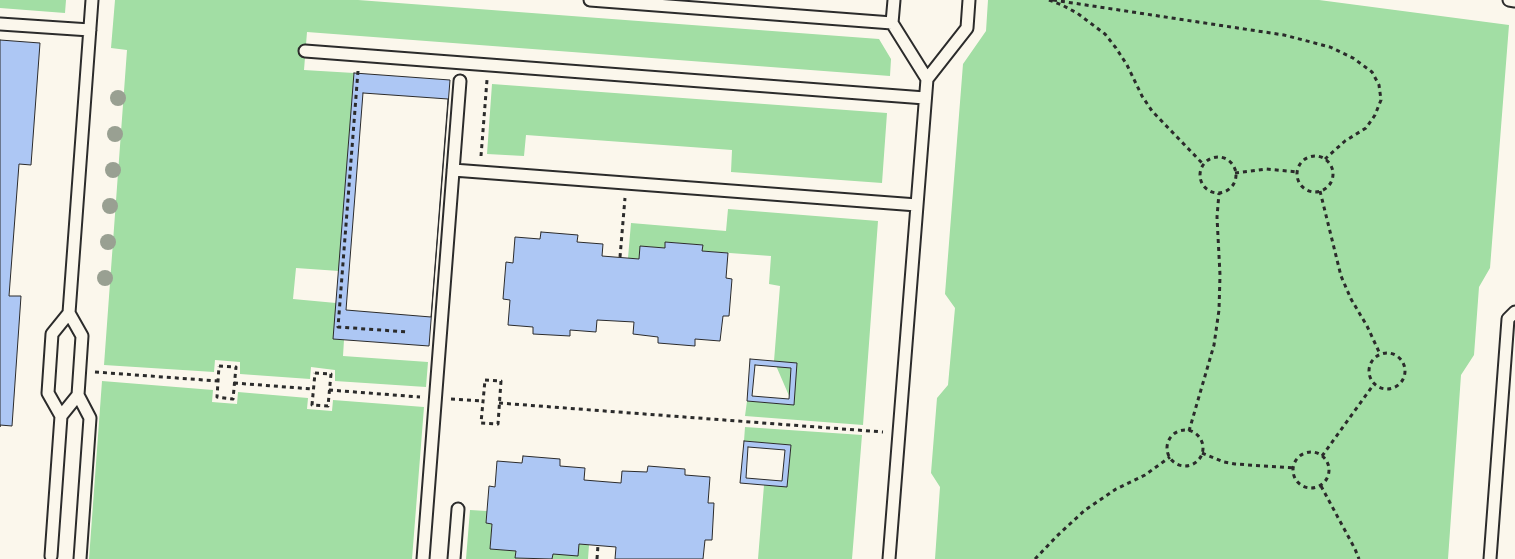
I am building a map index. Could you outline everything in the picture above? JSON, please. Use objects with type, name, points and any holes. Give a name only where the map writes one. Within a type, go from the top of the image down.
[{"type":"lane","points":[[80,559],[90,418],[78,395],[82,336],[69,313],[92,0]]},
{"type":"lane","points":[[596,0],[892,23]]},
{"type":"lane","points":[[894,0],[892,23],[927,79]]},
{"type":"lane","points":[[889,559],[927,79],[967,28],[969,0]]},
{"type":"lane","points":[[1509,0],[1515,1]]},
{"type":"lane","points":[[0,24],[90,30]]},
{"type":"lane","points":[[305,51],[925,98]]},
{"type":"lane","points":[[423,559],[460,81]]},
{"type":"lane","points":[[453,170],[917,205]]},
{"type":"lane","points":[[1490,559],[1508,319],[1515,312]]},
{"type":"lane","points":[[51,556],[61,416],[48,393],[52,334],[69,313]]},
{"type":"lane","points":[[61,416],[78,395]]},
{"type":"lane","points":[[454,559],[458,509]]},
{"type":"path","points":[[1049,0],[1062,4],[1077,13],[1105,34],[1127,65],[1142,96],[1152,111],[1204,164]]},
{"type":"path","points":[[1053,0],[1292,37],[1330,47],[1353,58],[1372,72],[1380,85],[1381,100],[1375,115],[1366,128],[1345,141],[1325,159]]},
{"type":"path","points":[[359,55],[338,327],[408,332]]},
{"type":"path","points":[[481,153],[487,83]]},
{"type":"path","points":[[1313,156],[1325,159],[1332,168],[1333,174],[1330,185],[1320,191],[1309,191],[1304,188],[1300,183],[1299,166],[1307,158],[1313,156]]},
{"type":"path","points":[[1220,157],[1230,162],[1236,173],[1233,184],[1229,189],[1218,193],[1208,190],[1201,181],[1201,169],[1204,164],[1214,158],[1220,157]]},
{"type":"path","points":[[1236,173],[1266,169],[1298,172]]},
{"type":"path","points":[[620,257],[626,182]]},
{"type":"path","points":[[1320,191],[1341,276],[1380,354]]},
{"type":"path","points":[[1189,430],[1214,345],[1219,310],[1218,193]]},
{"type":"path","points":[[1386,353],[1397,356],[1404,366],[1403,378],[1400,382],[1390,388],[1379,387],[1374,384],[1369,368],[1375,357],[1386,353]]},
{"type":"path","points":[[219,366],[236,367],[233,399],[217,398],[218,381],[219,366]]},
{"type":"path","points":[[79,371],[218,381]]},
{"type":"path","points":[[315,373],[331,374],[328,406],[312,405],[313,389],[315,373]]},
{"type":"path","points":[[485,380],[501,381],[499,403],[498,424],[481,423],[485,380]]},
{"type":"path","points":[[234,383],[313,389]]},
{"type":"path","points":[[1322,456],[1374,384]]},
{"type":"path","points":[[329,390],[425,397]]},
{"type":"path","points":[[499,403],[899,433]]},
{"type":"path","points":[[1183,430],[1189,430],[1199,437],[1202,442],[1202,454],[1195,463],[1184,466],[1174,462],[1170,457],[1167,446],[1172,435],[1183,430]]},
{"type":"path","points":[[1310,452],[1322,456],[1329,465],[1328,477],[1321,486],[1304,487],[1296,479],[1294,468],[1296,462],[1304,454],[1310,452]]},
{"type":"path","points":[[1202,454],[1235,464],[1294,468]]},
{"type":"path","points":[[1035,559],[1085,510],[1116,489],[1145,475],[1170,457]]},
{"type":"path","points":[[1321,486],[1359,559]]},
{"type":"path","points":[[596,559],[598,545]]},
{"type":"green space","points":[[0,0],[66,0],[65,13],[0,8]]},
{"type":"green space","points":[[115,0],[358,0],[879,39],[891,59],[890,76],[307,32],[304,70],[354,73],[339,271],[296,268],[293,299],[336,303],[344,340],[343,356],[428,362],[426,387],[335,381],[335,370],[311,367],[310,379],[240,374],[240,362],[215,360],[214,372],[104,365],[127,50],[111,48]]},
{"type":"green space","points":[[988,0],[1319,0],[1509,25],[1490,268],[1479,287],[1474,355],[1461,375],[1448,559],[935,559],[940,487],[931,473],[937,398],[948,385],[955,308],[945,294],[963,64],[986,31]]},
{"type":"green space","points":[[492,84],[887,113],[882,183],[731,172],[732,150],[526,135],[524,156],[487,154]]},
{"type":"green space","points":[[728,209],[878,221],[863,425],[745,416],[747,401],[793,405],[774,361],[780,286],[769,284],[771,256],[702,251],[702,245],[666,242],[665,248],[640,246],[639,259],[628,258],[631,223],[726,231]]},
{"type":"green space","points":[[102,381],[213,390],[212,402],[237,404],[238,392],[308,398],[307,409],[332,411],[333,400],[424,407],[412,559],[89,559]]},
{"type":"green space","points":[[745,427],[862,435],[852,559],[758,559],[764,485],[787,486],[791,445],[744,441]]},
{"type":"green space","points":[[470,510],[487,511],[486,523],[492,524],[490,549],[516,551],[515,558],[533,559],[466,559]]},
{"type":"green space","points":[[579,544],[589,545],[588,559],[552,559],[553,554]]},
{"type":"building","points":[[0,40],[40,43],[31,165],[19,164],[9,296],[21,296],[12,426],[0,425]]},
{"type":"building","points":[[354,73],[450,80],[429,346],[333,339]]},
{"type":"building","points":[[363,93],[448,99],[431,317],[346,310]]},
{"type":"building","points":[[541,232],[578,235],[577,242],[603,244],[602,256],[639,259],[640,246],[665,248],[665,242],[703,245],[702,251],[728,253],[726,278],[732,279],[729,316],[723,316],[720,341],[695,339],[695,346],[658,343],[658,337],[633,334],[634,322],[597,320],[596,332],[570,330],[570,336],[533,334],[533,327],[508,325],[510,300],[503,299],[506,262],[513,263],[515,237],[540,239]]},
{"type":"building","points":[[750,359],[797,363],[794,405],[747,401]]},
{"type":"building","points":[[755,365],[791,368],[789,399],[752,396]]},
{"type":"building","points":[[744,441],[791,445],[787,487],[740,483]]},
{"type":"building","points":[[748,447],[785,450],[782,481],[746,478]]},
{"type":"building","points":[[523,456],[560,459],[560,466],[585,468],[584,480],[621,483],[622,471],[647,472],[648,466],[685,469],[685,475],[710,477],[708,503],[714,503],[712,540],[705,540],[703,559],[615,559],[616,547],[579,544],[578,556],[553,554],[552,559],[515,558],[516,551],[490,549],[492,524],[486,523],[489,486],[495,487],[497,461],[522,463]]}]
